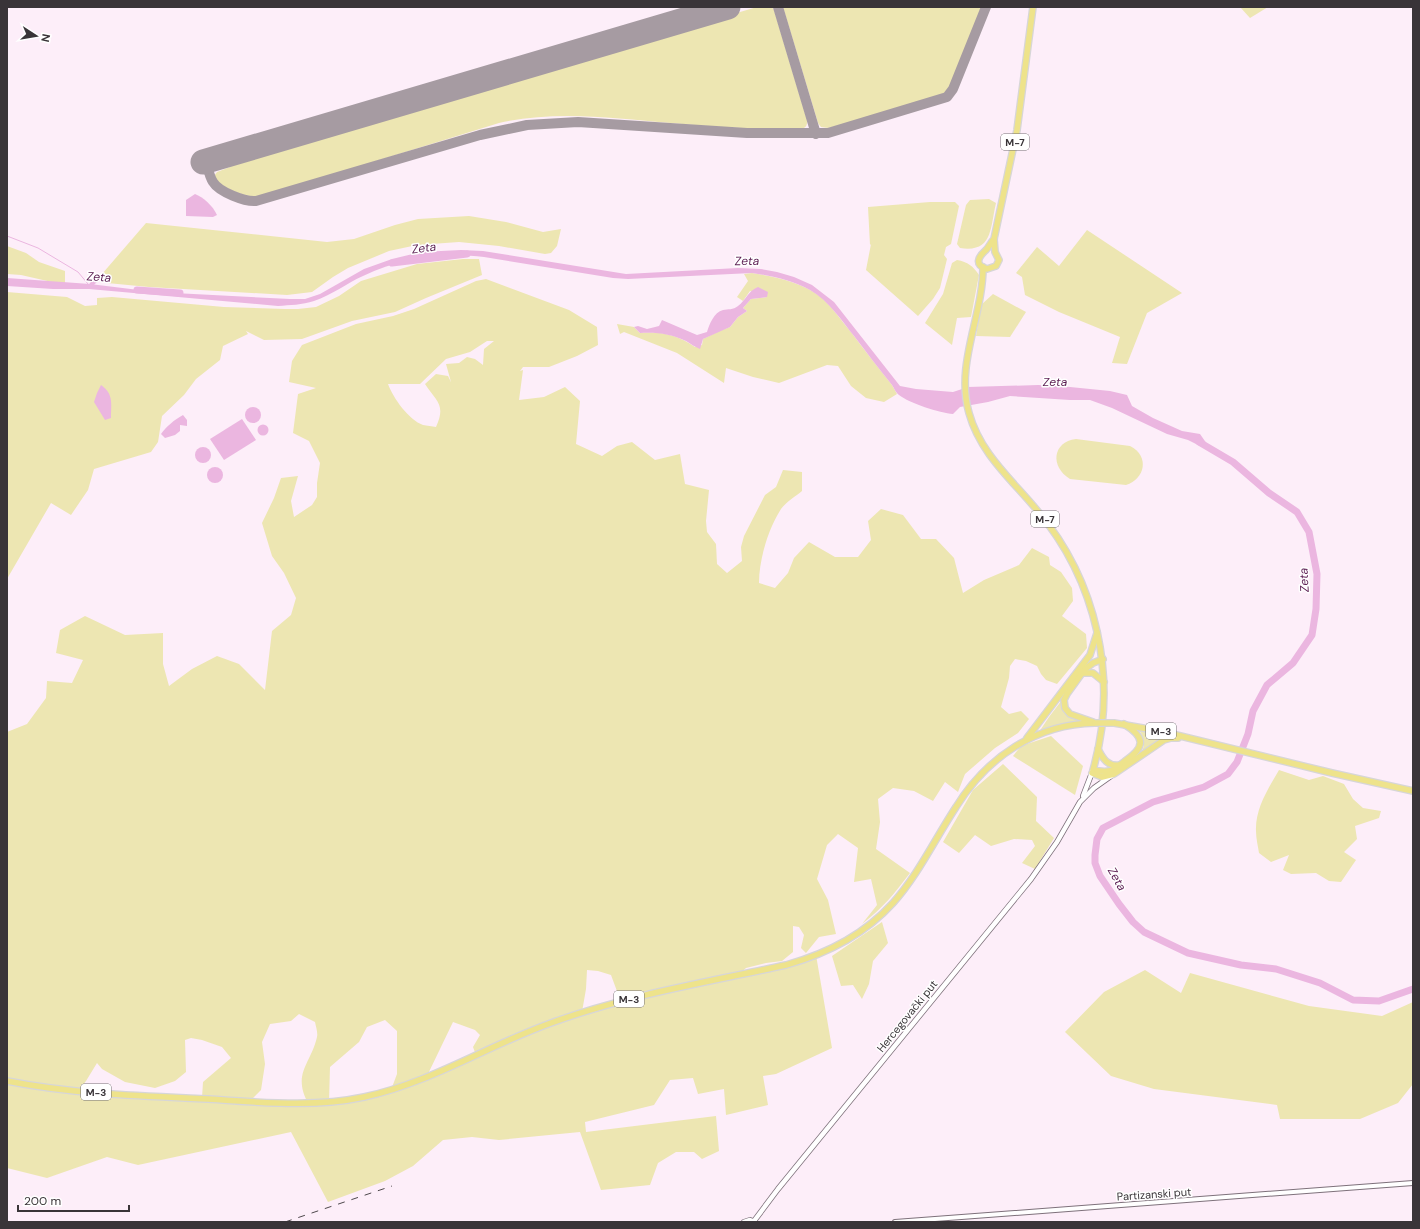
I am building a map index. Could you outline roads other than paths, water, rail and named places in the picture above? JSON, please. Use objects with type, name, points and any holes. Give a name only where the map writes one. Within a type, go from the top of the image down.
[{"type":"main road","name":"M-7","points":[[983,284],[991,269],[998,263],[999,257],[995,252],[994,239],[1018,123],[1033,7]]},
{"type":"main road","name":"M-7","points":[[994,239],[986,250],[982,252],[979,259],[979,263],[983,267],[983,284],[967,357],[965,380],[966,401],[971,421],[988,454],[1036,509],[1061,541],[1081,582],[1097,631],[1103,659],[1104,702],[1101,733],[1092,771]]},
{"type":"main road","points":[[986,250],[995,252]]},
{"type":"main road","points":[[983,267],[991,269]]},
{"type":"main road","points":[[1026,740],[1090,655],[1097,631]]},
{"type":"main road","points":[[1090,655],[1096,655],[1103,659]]},
{"type":"main road","points":[[1095,723],[1072,716],[1067,712],[1064,701],[1082,673],[1091,663],[1103,659]]},
{"type":"main road","points":[[1082,673],[1094,673],[1104,682]]},
{"type":"main road","name":"M-3","points":[[7,1081],[73,1091],[186,1098],[298,1103],[350,1100],[378,1094],[407,1085],[532,1030],[582,1012],[642,996],[786,965],[806,959],[829,950],[849,939],[870,925],[886,910],[908,885],[957,804],[971,786],[1000,757],[1026,740],[1060,727],[1082,723],[1124,724],[1413,791]]},
{"type":"main road","points":[[1092,771],[1110,771],[1136,753],[1140,743],[1137,733],[1124,724]]},
{"type":"main road","points":[[1080,802],[1094,788],[1167,739],[1175,738],[1198,740]]},
{"type":"main road","points":[[1098,749],[1102,758],[1106,762],[1114,765],[1121,764]]},
{"type":"main road","points":[[1092,771],[1101,777],[1112,775]]},
{"type":"main road","points":[[1080,802],[1092,771]]},
{"type":"main road","name":"Hercegovački put","points":[[755,1221],[778,1189],[1028,883],[1048,855],[1080,802]]},
{"type":"main road","points":[[744,1222],[748,1220],[755,1221]]},
{"type":"street","name":"Partizanski put","points":[[896,1222],[1413,1183]]},
{"type":"waterway","points":[[7,236],[38,248],[78,272],[88,284]]},
{"type":"waterway","name":"Zeta","points":[[392,263],[467,254]]},
{"type":"waterway","name":"Zeta","points":[[90,286],[96,280]]},
{"type":"waterway","name":"Zeta","points":[[137,290],[180,293]]},
{"type":"waterway","name":"Zeta","points":[[1199,442],[1233,462],[1269,493],[1297,512],[1309,532],[1317,574],[1316,609],[1312,635],[1293,663],[1267,685],[1253,711],[1248,734],[1237,762],[1228,774],[1204,787],[1153,802],[1103,828],[1097,839],[1095,855],[1095,863],[1100,876],[1133,922],[1144,932],[1188,953],[1241,965],[1276,969],[1320,983],[1353,1000],[1379,1001],[1413,989]]},
{"type":"railway","points":[[285,1222],[392,1186]]}]
